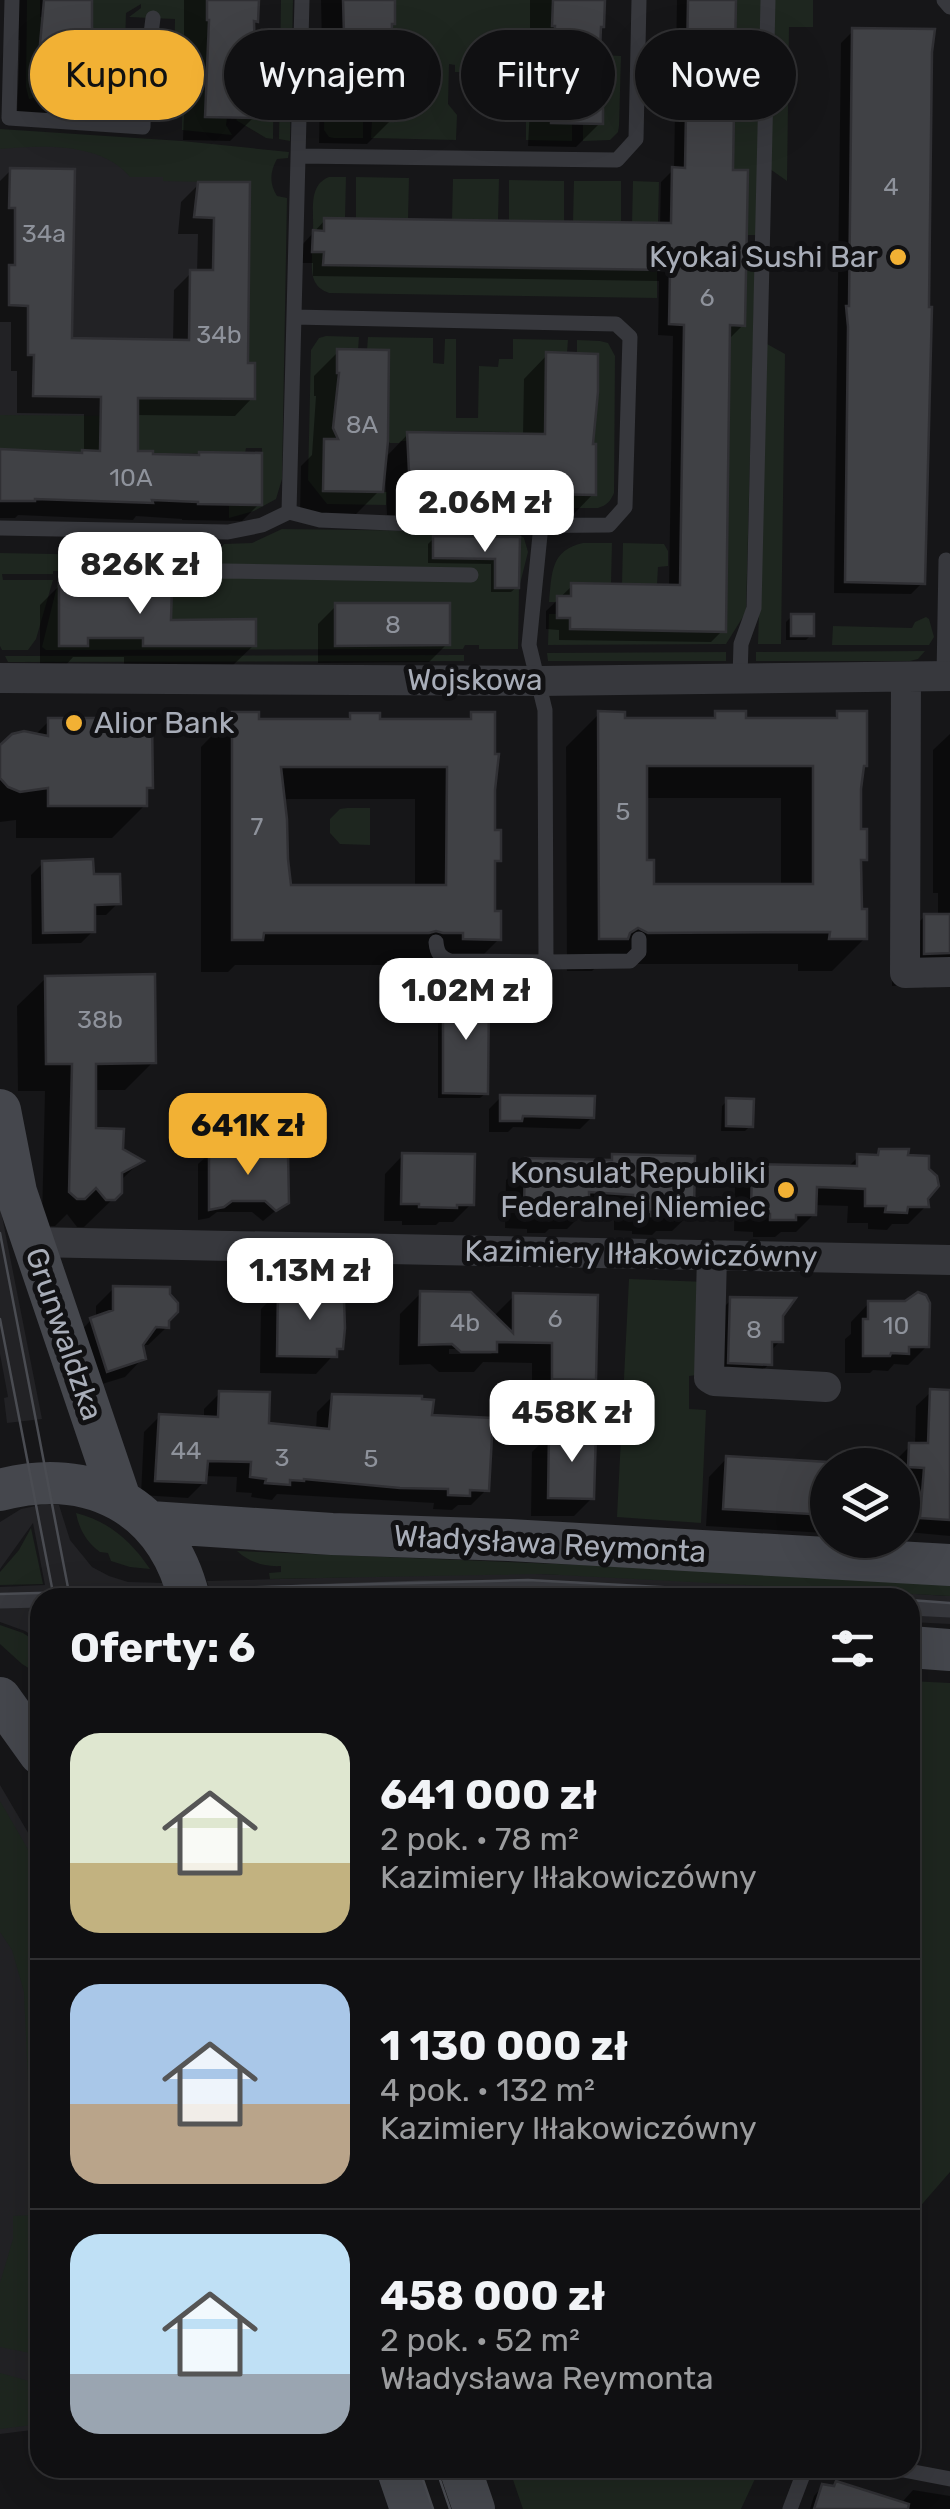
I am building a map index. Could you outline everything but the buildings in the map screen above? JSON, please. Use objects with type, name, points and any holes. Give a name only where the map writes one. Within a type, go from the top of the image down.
[{"type":"main road","name":"Grunwaldzka","points":[[0,1110],[16,1192],[32,1242],[135,1511],[174,1554],[186,1588]]},
{"type":"main road","name":"Władysława Reymonta","points":[[54,1482],[77,1484],[135,1511],[332,1534],[950,1565]]},
{"type":"main road","points":[[0,1490],[54,1482]]},
{"type":"main road","points":[[0,1512],[54,1482]]},
{"type":"main road","points":[[920,1648],[950,1650]]},
{"type":"main road","points":[[0,1695],[30,1702]]},
{"type":"main road","points":[[0,1695],[30,1739]]},
{"type":"main road","points":[[400,2478],[411,2509]]},
{"type":"main road","points":[[463,2478],[474,2509]]},
{"type":"street","name":"Wojskowa","points":[[0,677],[539,681],[947,676]]},
{"type":"street","points":[[906,677],[905,973],[950,972]]},
{"type":"street","name":"Kazimiery Iłłakowiczówny","points":[[32,1242],[950,1260]]},
{"type":"street","points":[[712,1255],[709,1378],[826,1387]]},
{"type":"lane","points":[[12,0],[10,118],[143,127],[153,18]]},
{"type":"lane","points":[[289,512],[302,0]]},
{"type":"lane","points":[[300,156],[617,160],[636,139],[639,0]]},
{"type":"lane","points":[[740,677],[741,644],[754,608],[768,0]]},
{"type":"lane","points":[[944,0],[950,6]]},
{"type":"lane","points":[[0,528],[228,532],[262,526],[289,512],[320,520],[464,526],[609,524],[625,507],[630,337],[616,324],[294,317]]},
{"type":"lane","points":[[541,525],[528,645],[546,710],[546,962]]},
{"type":"lane","points":[[946,560],[947,676]]},
{"type":"lane","points":[[171,576],[224,570],[471,575]]},
{"type":"lane","points":[[436,942],[442,958],[450,961],[630,961],[639,952],[640,939]]},
{"type":"lane","points":[[422,1588],[528,1588]]},
{"type":"lane","points":[[0,1601],[30,1600]]},
{"type":"lane","points":[[920,1608],[950,1610]]},
{"type":"lane","points":[[920,2473],[950,2478]]},
{"type":"lane","points":[[790,2509],[802,2478]]},
{"type":"shaded area","points":[[27,0],[40,0],[42,30],[30,30],[30,99],[26,87]]},
{"type":"shaded area","points":[[92,0],[208,0],[205,117],[224,118],[232,135],[182,130],[182,120],[204,120],[204,30],[175,30],[175,19],[129,17],[141,4],[126,13],[125,30],[92,30]]},
{"type":"shaded area","points":[[281,0],[293,0],[292,30],[281,30]]},
{"type":"shaded area","points":[[395,0],[553,0],[555,26],[555,30],[461,30],[461,72],[455,72],[455,65],[449,64],[448,104],[457,115],[456,140],[371,138],[372,121],[441,120],[441,30],[392,30]]},
{"type":"shaded area","points":[[736,0],[762,0],[761,30],[735,30]]},
{"type":"shaded area","points":[[774,0],[813,0],[813,27],[773,30]]},
{"type":"shaded area","points":[[615,56],[621,56],[618,132],[610,140],[583,141],[583,124],[603,124],[603,120],[615,120]]},
{"type":"shaded area","points":[[236,120],[273,120],[273,139]]},
{"type":"shaded area","points":[[279,120],[290,120],[290,141],[279,139]]},
{"type":"shaded area","points":[[324,120],[363,121],[363,138],[329,137]]},
{"type":"shaded area","points":[[551,120],[572,124],[572,141],[526,140],[526,121],[512,121]]},
{"type":"shaded area","points":[[734,120],[759,120],[756,235],[747,235],[748,170],[733,170]]},
{"type":"shaded area","points":[[771,120],[788,120],[787,181],[770,169]]},
{"type":"shaded area","points":[[0,129],[289,152],[288,158],[277,159],[271,178],[277,196],[287,198],[282,479],[276,499],[229,518],[229,504],[262,504],[262,448],[246,448],[245,453],[153,454],[0,449],[0,415],[137,416],[138,398],[254,399],[255,364],[248,363],[250,183],[130,177],[104,157],[70,148],[0,149]]},
{"type":"shaded area","points":[[0,132],[265,154],[273,425],[0,432]]},
{"type":"shaded area","points":[[329,177],[346,177],[345,218],[325,218],[324,231],[313,230],[315,192]]},
{"type":"shaded area","points":[[356,177],[409,178],[408,219],[356,218]]},
{"type":"shaded area","points":[[453,179],[499,179],[498,220],[452,220]]},
{"type":"shaded area","points":[[509,180],[564,181],[564,221],[509,221]]},
{"type":"shaded area","points":[[574,181],[621,181],[621,222],[573,222]]},
{"type":"shaded area","points":[[633,181],[659,182],[658,223],[632,223]]},
{"type":"shaded area","points":[[312,252],[324,252],[323,264],[657,270],[657,298],[329,293],[315,282]]},
{"type":"shaded area","points":[[746,263],[755,263],[746,612],[726,644],[548,645],[549,614],[570,619],[571,629],[726,631],[730,325],[745,325]]},
{"type":"shaded area","points":[[359,337],[358,350],[337,373],[338,439],[324,440],[323,490],[387,492],[386,505],[327,504],[308,480],[311,350],[319,338]]},
{"type":"shaded area","points":[[368,337],[433,338],[433,363],[444,364],[445,339],[456,339],[456,418],[478,418],[479,366],[498,367],[499,359],[513,359],[513,339],[568,340],[567,353],[545,400],[548,440],[510,442],[509,432],[426,431],[422,441],[390,443],[384,438],[367,350]]},
{"type":"shaded area","points":[[577,340],[608,343],[615,356],[614,493],[608,503],[598,508],[544,508],[544,494],[596,494],[593,421],[598,354],[577,353]]},
{"type":"shaded area","points":[[767,344],[785,354],[781,644],[758,644]]},
{"type":"shaded area","points":[[282,529],[516,532],[524,538],[528,552],[519,588],[518,649],[479,649],[479,645],[465,645],[463,649],[42,647],[58,582],[60,646],[87,646],[88,638],[143,638],[144,646],[170,646],[171,571],[2,574],[3,580],[53,580],[36,639],[28,650],[2,650],[0,646],[0,553],[212,557],[224,544],[252,543]]},
{"type":"shaded area","points":[[583,543],[612,543],[611,584],[572,584],[571,596],[549,602],[552,573],[559,557]]},
{"type":"shaded area","points":[[623,543],[664,544],[668,566],[658,567],[657,585],[622,584]]},
{"type":"shaded area","points":[[926,617],[934,637],[929,645],[832,645],[833,626],[912,628]]},
{"type":"shaded area","points":[[925,651],[910,661],[756,661],[756,652]]},
{"type":"shaded area","points":[[726,652],[726,661],[548,661],[547,653]]},
{"type":"shaded area","points":[[464,655],[464,661],[8,662],[5,656]]},
{"type":"shaded area","points":[[347,808],[370,808],[370,845],[340,844],[330,833],[330,819]]},
{"type":"shaded area","points":[[0,1206],[42,1419],[7,1423],[4,1398],[8,1397],[0,1354]]},
{"type":"shaded area","points":[[629,1279],[707,1282],[697,1375],[689,1376],[689,1409],[706,1410],[701,1523],[617,1517]]},
{"type":"shaded area","points":[[59,1505],[70,1540],[92,1567],[128,1582],[163,1583],[164,1588],[30,1588],[30,1634],[0,1622],[0,1587],[45,1585],[33,1523],[0,1569],[0,1522],[21,1509]]},
{"type":"shaded area","points":[[76,1513],[119,1534],[150,1569],[111,1561],[108,1553],[100,1552],[87,1540]]},
{"type":"shaded area","points":[[31,1528],[43,1584],[0,1585],[0,1572]]},
{"type":"shaded area","points":[[237,1551],[950,1580],[950,1596],[920,1594],[920,1588],[801,1588],[541,1574],[270,1579],[269,1573],[281,1572],[281,1566],[247,1558]]},
{"type":"shaded area","points":[[496,1573],[815,1588],[209,1588],[207,1581]]},
{"type":"shaded area","points":[[920,1594],[950,1596],[950,1624],[920,1622]]},
{"type":"shaded area","points":[[0,1625],[30,1638],[30,1669],[22,1664],[0,1644]]},
{"type":"shaded area","points":[[920,1682],[950,1683],[950,2172],[920,2206]]},
{"type":"shaded area","points":[[0,1785],[30,1836],[30,2430],[0,2434]]},
{"type":"shaded area","points":[[0,1801],[30,1853],[30,2126],[24,1992],[12,1950],[0,1932]]},
{"type":"shaded area","points":[[30,2215],[30,2353],[0,2347],[0,2283],[13,2239],[13,2216]]},
{"type":"shaded area","points":[[0,2373],[30,2381],[30,2425],[0,2429]]},
{"type":"shaded area","points":[[512,2478],[755,2478],[741,2509],[523,2509]]},
{"type":"tram line","points":[[0,1233],[68,1588]]},
{"type":"tram line","points":[[0,1319],[52,1588]]},
{"type":"tram line","points":[[226,1588],[528,1580],[678,1588]]},
{"type":"tram line","points":[[0,1594],[30,1593]]},
{"type":"tram line","points":[[920,1601],[950,1603]]},
{"type":"tram line","points":[[422,2478],[433,2509]]},
{"type":"tram line","points":[[439,2478],[450,2509]]},
{"type":"place","name":"Kyokai Sushi Bar","points":[[898,257]]},
{"type":"place","name":"Alior Bank","points":[[74,723]]},
{"type":"place","name":"Konsulat Republiki Federalnej Niemiec","points":[[786,1190]]}]
